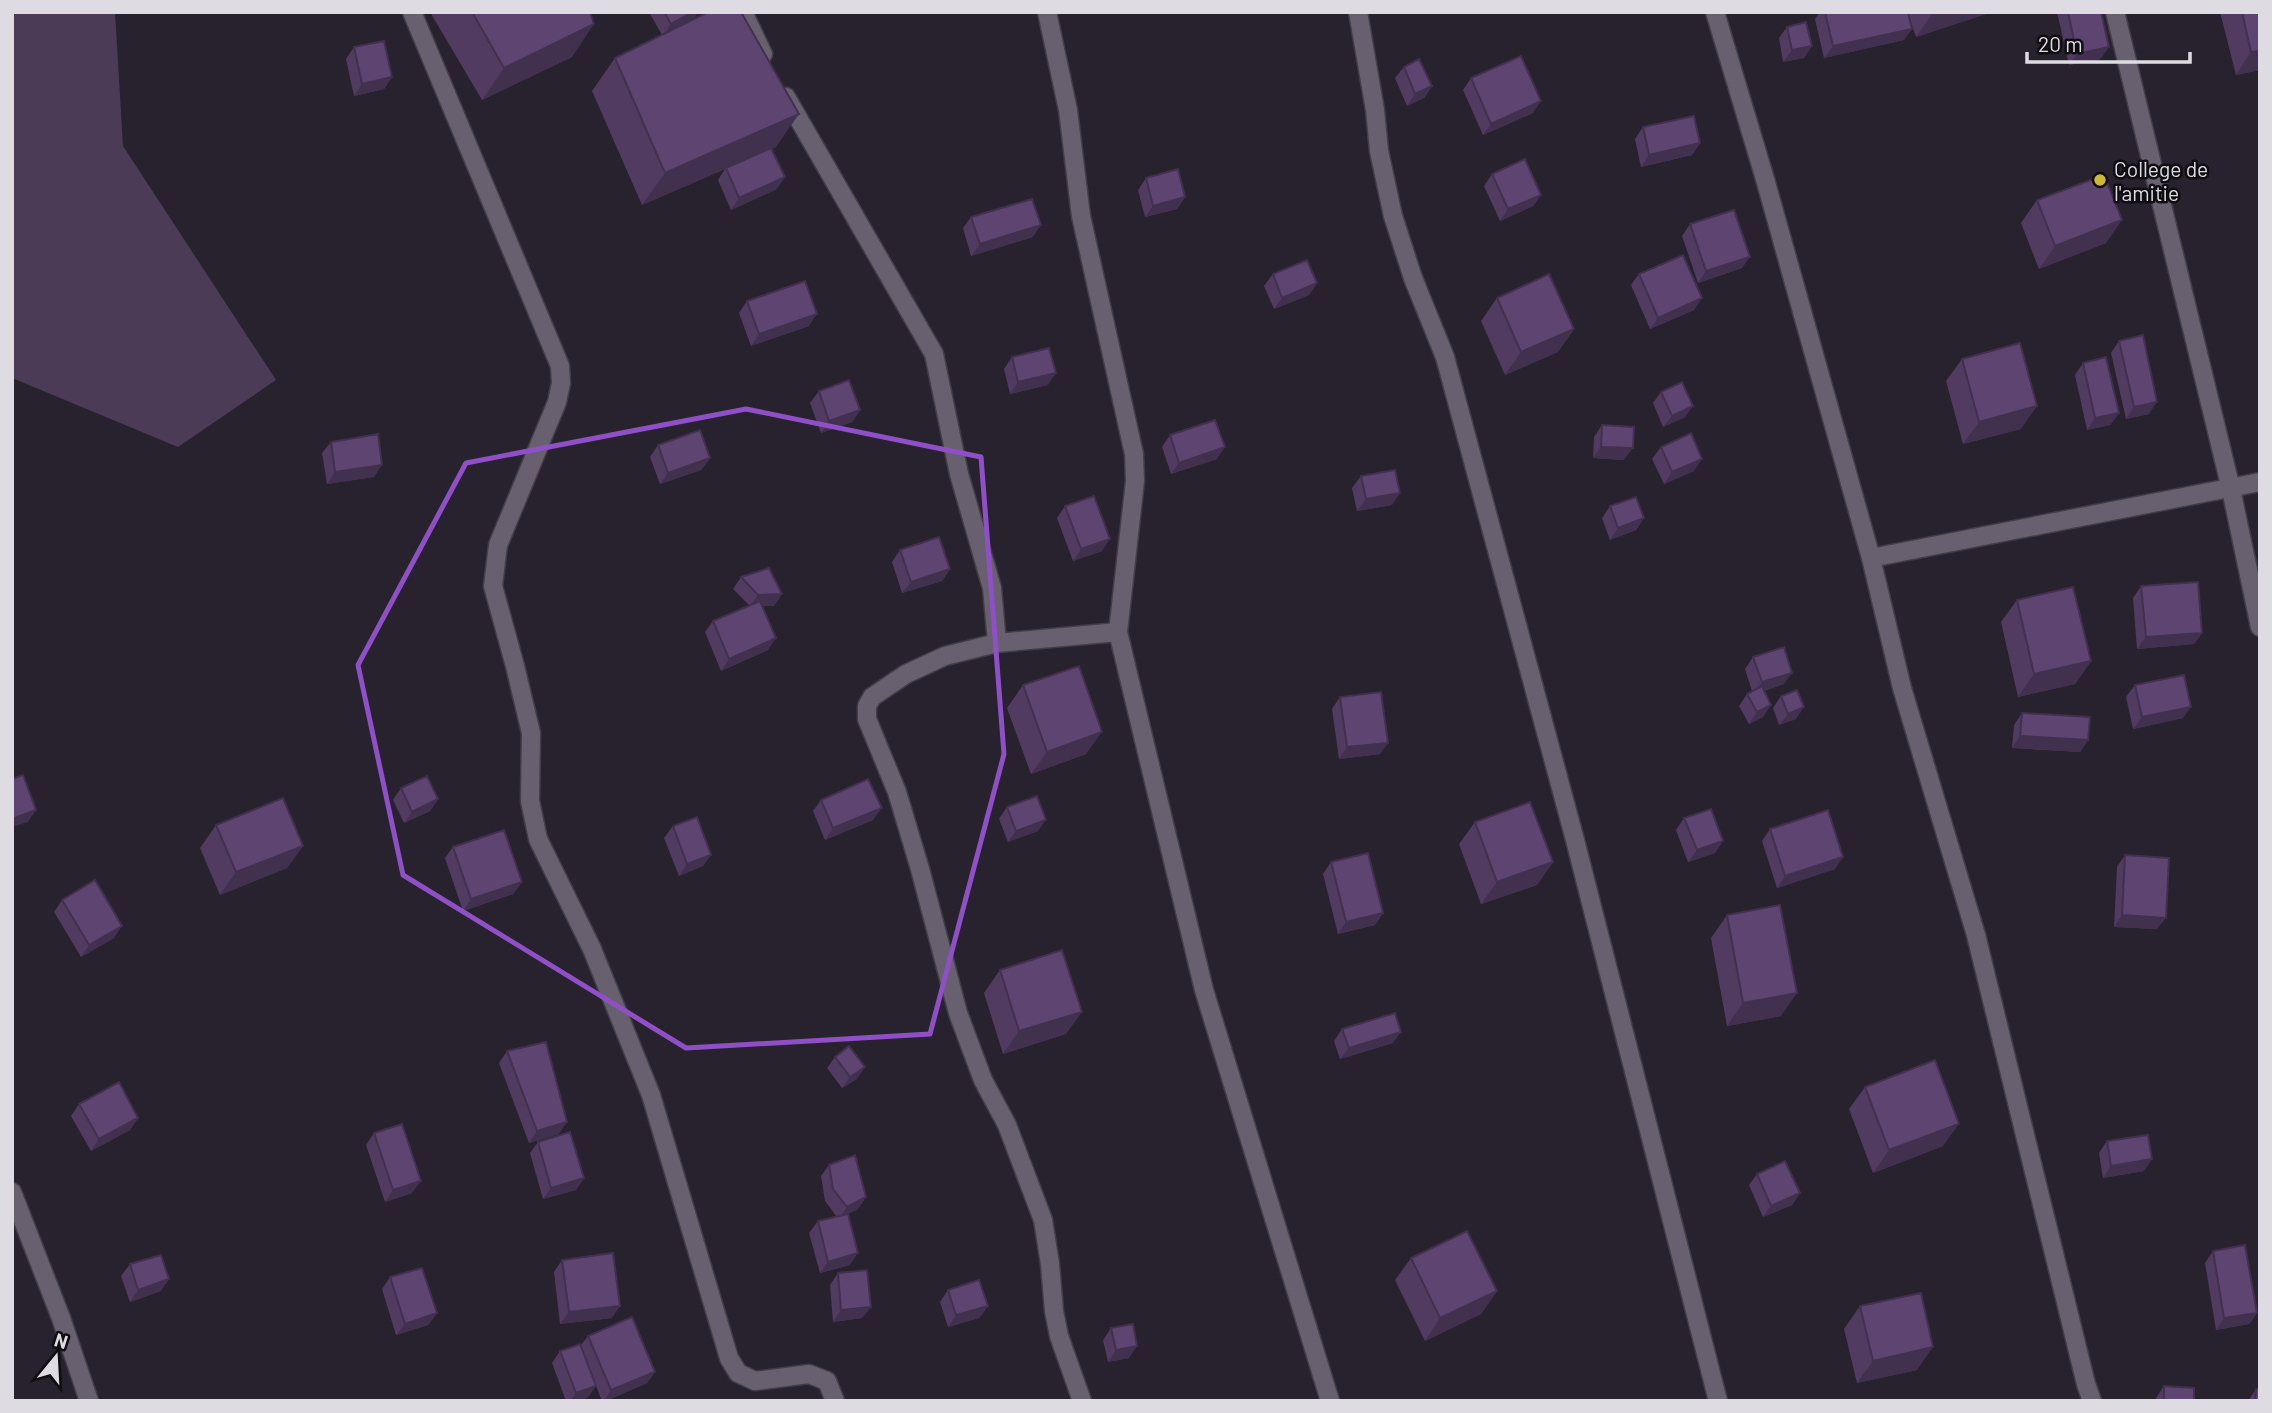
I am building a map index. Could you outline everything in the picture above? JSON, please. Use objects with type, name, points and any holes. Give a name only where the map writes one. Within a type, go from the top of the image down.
[{"type":"street","points":[[412,12],[560,366],[561,383],[557,402],[498,545],[493,586],[531,733],[530,801],[538,839],[592,949],[651,1095],[729,1358],[738,1373],[755,1381],[809,1374],[827,1381],[835,1401]]},
{"type":"street","points":[[743,12],[772,73],[934,354],[959,474],[992,588],[997,643]]},
{"type":"street","points":[[1047,12],[1068,110],[1081,216],[1134,454],[1135,481],[1118,632],[1204,990],[1330,1401]]},
{"type":"street","points":[[1358,12],[1375,110],[1379,151],[1393,216],[1413,278],[1453,383],[1571,827],[1718,1401]]},
{"type":"street","points":[[1715,12],[1765,179],[1871,558],[1902,688],[1976,935],[2092,1401]]},
{"type":"street","points":[[2115,12],[2231,489],[2260,627]]},
{"type":"street","points":[[1871,558],[2260,482]]},
{"type":"street","points":[[1083,1401],[1059,1336],[1043,1220],[1012,1137],[983,1080],[958,1013],[920,869],[897,792],[867,719],[867,706],[872,697],[906,674],[944,656],[997,643],[1118,632]]},
{"type":"street","points":[[12,1192],[61,1318],[89,1401]]},
{"type":"highlighted area","points":[[746,409],[981,457],[1004,754],[930,1034],[686,1048],[403,875],[358,665],[466,463]]},
{"type":"shaded area","points":[[12,12],[115,12],[123,146],[276,380],[178,447],[12,378]]},
{"type":"building","points":[[472,12],[590,12],[594,24],[504,68]]},
{"type":"building","points":[[664,12],[692,12],[671,24]]},
{"type":"building","points":[[708,12],[741,12],[799,114],[665,173],[615,58]]},
{"type":"building","points":[[1825,12],[1908,12],[1912,29],[1833,46]]},
{"type":"building","points":[[2068,12],[2101,12],[2109,47],[2077,54]]},
{"type":"building","points":[[2242,12],[2260,12],[2260,51],[2251,52]]},
{"type":"building","points":[[1806,22],[1812,46],[1792,50],[1787,27]]},
{"type":"building","points":[[384,41],[392,77],[362,84],[354,47]]},
{"type":"building","points":[[1521,56],[1541,101],[1491,124],[1471,78]]},
{"type":"building","points":[[1419,59],[1432,86],[1415,94],[1404,67]]},
{"type":"building","points":[[1694,116],[1700,143],[1649,155],[1643,127]]},
{"type":"building","points":[[771,148],[785,177],[739,198],[726,168]]},
{"type":"building","points":[[1525,159],[1541,195],[1508,209],[1492,174]]},
{"type":"building","points":[[1178,169],[1185,197],[1153,206],[1146,178]]},
{"type":"building","points":[[2104,175],[2122,220],[2055,246],[2037,200]]},
{"type":"building","points":[[1032,199],[1041,225],[980,244],[971,217]]},
{"type":"building","points":[[1734,210],[1750,257],[1706,271],[1690,224]]},
{"type":"building","points":[[1683,255],[1702,298],[1658,318],[1639,274]]},
{"type":"building","points":[[1307,260],[1317,283],[1282,298],[1273,274]]},
{"type":"building","points":[[1549,274],[1574,329],[1521,352],[1497,298]]},
{"type":"building","points":[[805,281],[817,314],[759,334],[747,301]]},
{"type":"building","points":[[2143,335],[2157,402],[2134,407],[2119,341]]},
{"type":"building","points":[[2020,343],[2037,406],[1979,422],[1962,359]]},
{"type":"building","points":[[1049,348],[1056,373],[1018,382],[1012,357]]},
{"type":"building","points":[[2106,357],[2119,413],[2095,418],[2083,363]]},
{"type":"building","points":[[849,380],[860,410],[829,421],[819,391]]},
{"type":"building","points":[[1682,382],[1693,406],[1672,416],[1661,392]]},
{"type":"building","points":[[1215,420],[1225,447],[1179,463],[1170,435]]},
{"type":"building","points":[[1602,425],[1634,427],[1633,448],[1601,447]]},
{"type":"building","points":[[700,430],[710,458],[668,473],[658,445]]},
{"type":"building","points":[[1691,433],[1702,459],[1672,472],[1661,447]]},
{"type":"building","points":[[378,434],[382,465],[335,472],[331,442]]},
{"type":"building","points":[[1395,470],[1400,493],[1366,499],[1361,476]]},
{"type":"building","points":[[1094,496],[1110,539],[1081,549],[1065,506]]},
{"type":"building","points":[[1636,497],[1644,518],[1618,528],[1610,506]]},
{"type":"building","points":[[939,537],[950,569],[911,582],[900,550]]},
{"type":"building","points":[[769,568],[782,594],[758,595],[741,577]]},
{"type":"building","points":[[2198,582],[2202,633],[2146,637],[2141,586]]},
{"type":"building","points":[[2073,587],[2091,661],[2034,674],[2017,600]]},
{"type":"building","points":[[760,601],[776,638],[729,659],[713,621]]},
{"type":"building","points":[[1784,647],[1792,673],[1762,682],[1753,657]]},
{"type":"building","points":[[1079,666],[1102,732],[1047,752],[1023,685]]},
{"type":"building","points":[[2184,675],[2191,707],[2142,717],[2135,685]]},
{"type":"building","points":[[1762,686],[1771,705],[1757,712],[1747,694]]},
{"type":"building","points":[[1797,690],[1804,707],[1788,714],[1781,696]]},
{"type":"building","points":[[1381,692],[1388,743],[1347,747],[1340,697]]},
{"type":"building","points":[[2022,713],[2090,717],[2088,740],[2020,736]]},
{"type":"building","points":[[23,775],[36,810],[12,819],[12,779]]},
{"type":"building","points":[[427,776],[438,799],[412,812],[401,788]]},
{"type":"building","points":[[868,779],[882,808],[833,828],[821,800]]},
{"type":"building","points":[[1037,796],[1046,820],[1016,831],[1007,807]]},
{"type":"building","points":[[283,798],[303,846],[236,872],[216,825]]},
{"type":"building","points":[[1530,802],[1553,862],[1497,882],[1475,822]]},
{"type":"building","points":[[1711,809],[1723,841],[1697,850],[1684,818]]},
{"type":"building","points":[[1828,810],[1843,857],[1785,876],[1770,829]]},
{"type":"building","points":[[697,817],[711,855],[687,864],[673,826]]},
{"type":"building","points":[[504,830],[522,882],[471,899],[453,847]]},
{"type":"building","points":[[1368,853],[1383,913],[1346,922],[1331,862]]},
{"type":"building","points":[[2125,855],[2169,858],[2166,918],[2122,915]]},
{"type":"building","points":[[95,880],[122,926],[89,945],[62,900]]},
{"type":"building","points":[[1780,905],[1797,993],[1743,1003],[1727,915]]},
{"type":"building","points":[[1062,950],[1082,1012],[1019,1031],[1000,970]]},
{"type":"building","points":[[1395,1013],[1401,1032],[1349,1048],[1342,1029]]},
{"type":"building","points":[[546,1042],[567,1122],[537,1131],[507,1051]]},
{"type":"building","points":[[849,1046],[865,1067],[850,1077],[835,1057]]},
{"type":"building","points":[[1935,1060],[1959,1124],[1889,1150],[1865,1087]]},
{"type":"building","points":[[119,1082],[138,1118],[99,1139],[79,1104]]},
{"type":"building","points":[[402,1124],[421,1181],[393,1190],[374,1133]]},
{"type":"building","points":[[570,1132],[584,1178],[551,1188],[538,1142]]},
{"type":"building","points":[[2148,1135],[2152,1159],[2111,1166],[2107,1141]]},
{"type":"building","points":[[855,1155],[866,1197],[847,1207],[833,1189],[829,1165]]},
{"type":"building","points":[[1785,1161],[1800,1193],[1771,1206],[1757,1174]]},
{"type":"building","points":[[848,1214],[858,1253],[828,1262],[818,1221]]},
{"type":"building","points":[[1467,1231],[1497,1291],[1440,1318],[1411,1258]]},
{"type":"building","points":[[2245,1245],[2257,1313],[2224,1318],[2213,1251]]},
{"type":"building","points":[[613,1253],[620,1306],[569,1312],[562,1260]]},
{"type":"building","points":[[161,1255],[169,1279],[138,1290],[130,1264]]},
{"type":"building","points":[[422,1268],[437,1313],[405,1324],[390,1277]]},
{"type":"building","points":[[867,1270],[871,1307],[841,1310],[838,1273]]},
{"type":"building","points":[[979,1280],[988,1306],[956,1315],[948,1290]]},
{"type":"building","points":[[1921,1293],[1933,1347],[1873,1361],[1860,1306]]},
{"type":"building","points":[[632,1317],[655,1372],[611,1390],[588,1336]]},
{"type":"building","points":[[1133,1324],[1137,1346],[1116,1350],[1111,1328]]},
{"type":"building","points":[[580,1344],[596,1386],[576,1393],[560,1351]]},
{"type":"building","points":[[2164,1386],[2194,1388],[2194,1401],[2164,1401]]},
{"type":"building","points":[[2256,1389],[2260,1389],[2260,1401],[2255,1401]]},
{"type":"place","name":"College de l'amitie","points":[[2100,180]]}]
